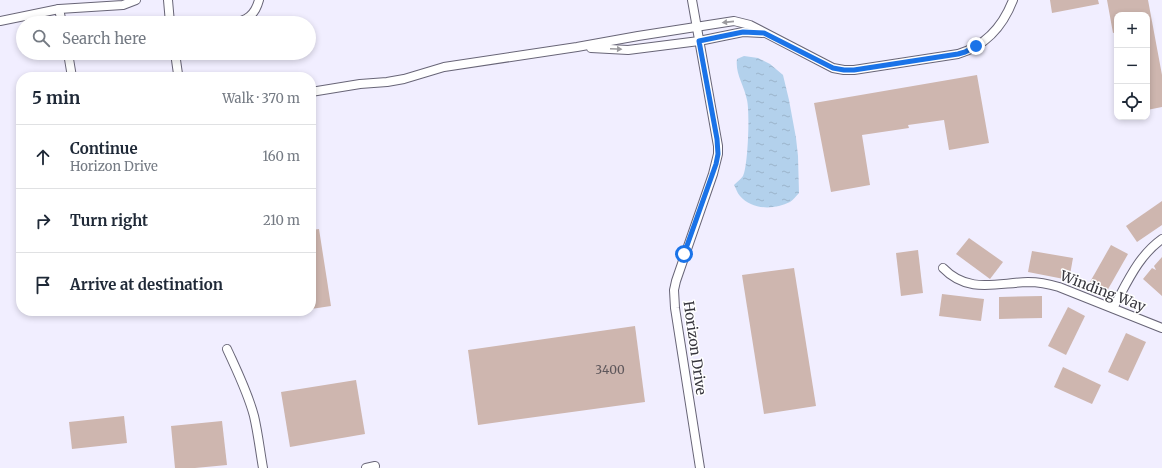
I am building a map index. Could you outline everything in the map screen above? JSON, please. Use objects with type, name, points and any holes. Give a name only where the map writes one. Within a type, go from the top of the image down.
[{"type":"street","points":[[27,16],[59,10],[123,5],[136,0]]},
{"type":"street","points":[[168,0],[169,16]]},
{"type":"street","points":[[250,16],[259,0]]},
{"type":"street","name":"Horizon Drive","points":[[692,0],[717,139],[718,154],[713,174],[679,270],[674,290],[675,308],[700,468]]},
{"type":"street","points":[[316,91],[360,84],[393,81],[444,67],[734,21],[750,25],[833,68],[854,70],[958,54],[972,49],[981,44],[994,33],[1008,13],[1013,0]]},
{"type":"street","points":[[59,10],[60,16]]},
{"type":"street","points":[[0,21],[16,18]]},
{"type":"street","points":[[577,47],[628,50],[699,41],[743,32],[764,33]]},
{"type":"street","points":[[69,60],[71,72]]},
{"type":"street","points":[[176,60],[178,72]]},
{"type":"street","points":[[1112,308],[1140,260],[1162,239]]},
{"type":"street","name":"Winding Way","points":[[943,268],[954,278],[964,283],[988,286],[1029,282],[1049,284],[1069,290],[1162,328]]},
{"type":"street","points":[[227,349],[254,415],[263,468]]},
{"type":"street","points":[[366,468],[375,466]]},
{"type":"water","points":[[744,56],[758,58],[770,64],[783,75],[796,138],[799,193],[790,202],[784,205],[764,207],[751,204],[740,196],[734,185],[743,176],[745,171],[747,151],[748,106],[746,95],[737,70],[737,59]]},
{"type":"building","points":[[1050,0],[1098,0],[1099,4],[1052,13]]},
{"type":"building","points":[[1107,0],[1148,0],[1162,75],[1162,107],[1150,109],[1150,12],[1114,12],[1113,33]]},
{"type":"building","points":[[977,75],[989,143],[949,150],[944,120],[908,125],[909,128],[862,135],[870,185],[831,192],[814,103]]},
{"type":"building","points":[[1162,201],[1162,225],[1137,242],[1126,226]]},
{"type":"building","points":[[316,229],[319,229],[331,306],[316,308]]},
{"type":"building","points":[[969,238],[1003,262],[990,279],[956,254]]},
{"type":"building","points":[[1111,245],[1128,254],[1107,291],[1090,282]]},
{"type":"building","points":[[918,250],[923,293],[901,296],[896,253]]},
{"type":"building","points":[[1032,251],[1073,258],[1069,280],[1028,272]]},
{"type":"building","points":[[1162,257],[1162,296],[1143,279],[1152,268],[1156,270],[1154,266]]},
{"type":"building","points":[[794,268],[816,406],[764,414],[742,275]]},
{"type":"building","points":[[942,294],[984,299],[981,321],[939,316]]},
{"type":"building","points":[[1042,296],[1042,318],[999,319],[999,297]]},
{"type":"building","points":[[1068,307],[1085,316],[1066,355],[1048,346]]},
{"type":"building","points":[[635,326],[645,402],[478,425],[468,350]]},
{"type":"building","points":[[1126,333],[1146,342],[1128,381],[1108,372]]},
{"type":"building","points":[[1063,367],[1101,385],[1092,404],[1054,387]]},
{"type":"building","points":[[356,380],[365,434],[290,447],[281,392]]},
{"type":"building","points":[[124,416],[127,443],[72,449],[69,422]]},
{"type":"building","points":[[222,421],[227,465],[175,468],[171,426]]},
{"type":"route","points":[[684,254],[713,174],[718,154],[717,139],[699,41],[743,32],[764,33],[833,68],[844,70],[854,70],[958,54],[976,46]]}]
